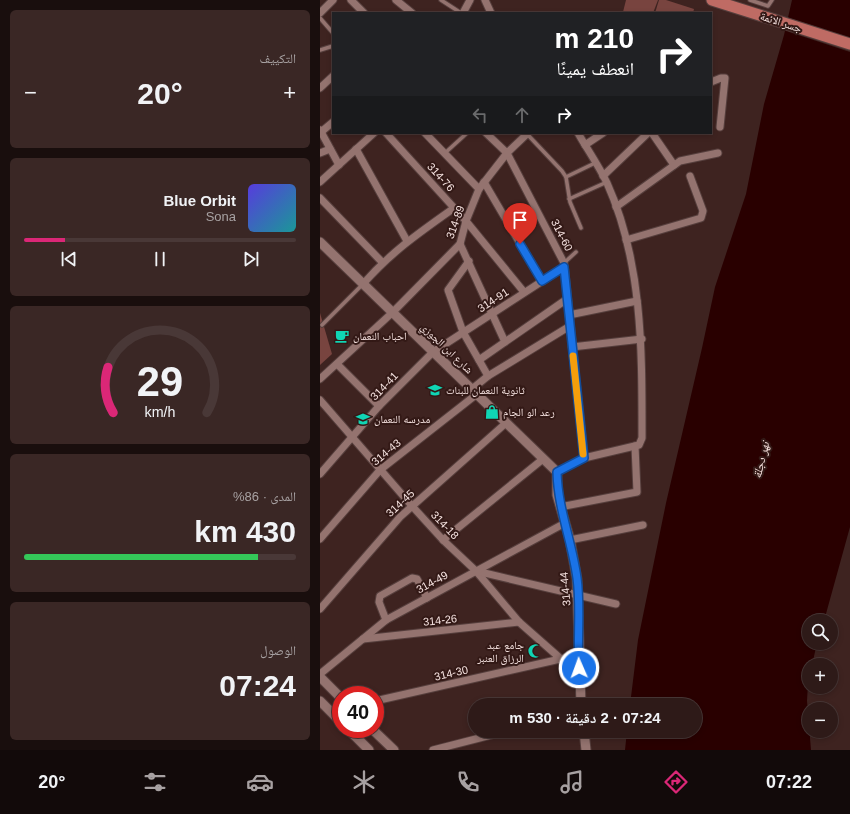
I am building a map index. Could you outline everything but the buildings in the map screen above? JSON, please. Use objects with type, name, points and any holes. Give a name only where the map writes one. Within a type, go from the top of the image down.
[{"type":"main road","name":"جسر الائمة","points":[[712,0],[850,44]]},
{"type":"street","points":[[320,13],[333,0]]},
{"type":"street","points":[[351,0],[363,12]]},
{"type":"street","points":[[396,0],[411,12]]},
{"type":"street","points":[[463,12],[470,0]]},
{"type":"street","points":[[485,0],[491,12]]},
{"type":"street","points":[[320,88],[332,77]]},
{"type":"street","points":[[712,82],[725,78],[720,127]]},
{"type":"street","points":[[332,123],[321,131],[339,165]]},
{"type":"street","points":[[320,182],[373,134]]},
{"type":"street","name":"314-76","points":[[387,134],[466,221],[524,292]]},
{"type":"street","points":[[426,134],[479,189]]},
{"type":"street","name":"314-60","points":[[487,134],[507,154],[564,265],[584,458]]},
{"type":"street","name":"314-89","points":[[320,379],[393,312],[460,244],[466,221],[479,189],[507,154],[527,134]]},
{"type":"street","points":[[557,472],[584,458],[639,445],[642,438],[642,339],[638,301],[626,240],[616,207],[605,179],[579,134]]},
{"type":"street","points":[[585,145],[602,134]]},
{"type":"street","points":[[605,179],[647,134]]},
{"type":"street","points":[[653,134],[674,165]]},
{"type":"street","points":[[320,153],[330,149]]},
{"type":"street","points":[[356,149],[407,241]]},
{"type":"street","points":[[616,207],[684,159],[718,153]]},
{"type":"street","points":[[626,240],[701,218],[703,211],[690,176]]},
{"type":"street","points":[[484,182],[542,281]]},
{"type":"street","points":[[320,198],[382,262]]},
{"type":"street","points":[[363,284],[382,262],[407,241],[454,208]]},
{"type":"street","name":"شارع ابن الجوزي","points":[[320,242],[557,472]]},
{"type":"street","points":[[460,244],[505,342]]},
{"type":"street","points":[[469,261],[448,290],[464,332],[488,376]]},
{"type":"street","name":"314-91","points":[[433,352],[564,265]]},
{"type":"street","points":[[479,360],[567,299]]},
{"type":"street","points":[[569,315],[638,301]]},
{"type":"street","name":"314-43","points":[[320,539],[380,470],[474,392],[488,376],[570,326]]},
{"type":"street","points":[[572,347],[642,339]]},
{"type":"street","name":"314-41","points":[[320,474],[379,406],[433,352]]},
{"type":"street","points":[[337,364],[379,406]]},
{"type":"street","name":"314-18","points":[[320,400],[412,506],[443,540],[476,571],[519,622],[561,659]]},
{"type":"street","name":"314-45","points":[[320,609],[386,531],[506,423]]},
{"type":"street","points":[[560,507],[637,492],[635,446]]},
{"type":"street","points":[[443,540],[544,460]]},
{"type":"street","name":"314-44","points":[[557,472],[557,495],[570,540],[578,595],[578,655],[581,698]]},
{"type":"street","name":"314-49","points":[[320,676],[386,620],[565,523]]},
{"type":"street","points":[[570,540],[643,525]]},
{"type":"street","points":[[476,571],[616,604]]},
{"type":"street","points":[[386,620],[378,602],[380,596],[412,578],[417,579],[427,598]]},
{"type":"street","name":"314-26","points":[[362,639],[519,622]]},
{"type":"street","name":"314-30","points":[[384,699],[578,655]]},
{"type":"street","points":[[320,676],[332,689]]},
{"type":"street","points":[[320,701],[332,713]]},
{"type":"street","points":[[357,738],[369,750]]},
{"type":"street","points":[[381,738],[394,750]]},
{"type":"street","points":[[433,750],[480,738]]},
{"type":"street","points":[[585,738],[586,750]]},
{"type":"lane","points":[[441,0],[460,12]]},
{"type":"lane","points":[[750,0],[768,6],[772,0]]},
{"type":"lane","points":[[320,18],[332,32]]},
{"type":"lane","points":[[320,50],[332,46]]},
{"type":"lane","points":[[445,153],[467,134]]},
{"type":"lane","points":[[527,134],[562,170],[566,177],[569,199],[581,228]]},
{"type":"lane","points":[[566,177],[595,163]]},
{"type":"lane","points":[[569,199],[605,179]]},
{"type":"lane","points":[[564,265],[576,252]]},
{"type":"lane","points":[[322,325],[363,284]]},
{"type":"shaded area","points":[[626,0],[658,0],[653,12],[623,12]]},
{"type":"shaded area","points":[[659,0],[666,0],[694,9],[693,12],[655,12]]},
{"type":"shaded area","points":[[320,313],[332,354],[320,365]]},
{"type":"water","name":"نهر دجلة","points":[[792,0],[850,0],[850,527],[826,614],[802,614],[802,650],[815,650],[814,658],[802,658],[802,694],[807,694],[807,702],[802,702],[802,738],[810,738],[811,750],[625,750],[626,738],[702,738],[702,698],[631,698],[638,640],[666,503],[715,287],[746,194],[764,104],[784,35]]},
{"type":"pier","points":[[786,17],[850,38],[850,52],[783,30]]},
{"type":"slow traffic","points":[[573,356],[583,454]]},
{"type":"place","name":"احباب النعمان","points":[[342,336]]},
{"type":"place","name":"ثانوية النعمان للبنات","points":[[435,390]]},
{"type":"place","name":"رعد الو الجام","points":[[492,412]]},
{"type":"place","name":"مدرسه النعمان","points":[[363,419]]},
{"type":"place","name":"جامع عبد الرزاق العنبر","points":[[535,651]]},
{"type":"route","points":[[520,244],[542,281],[564,267],[584,458],[557,472],[557,495],[570,540],[577,579],[579,668]]}]
